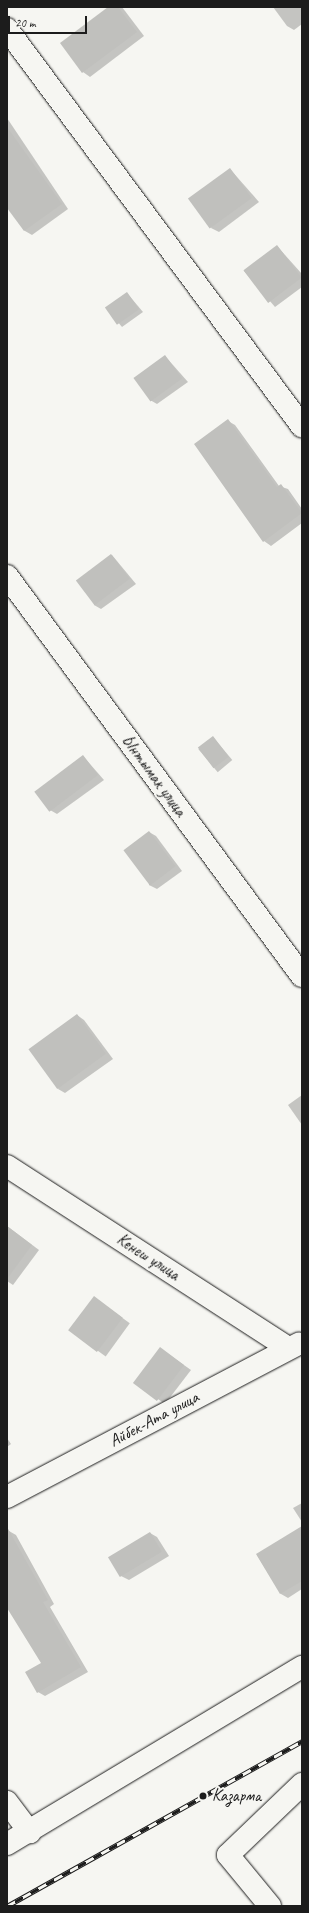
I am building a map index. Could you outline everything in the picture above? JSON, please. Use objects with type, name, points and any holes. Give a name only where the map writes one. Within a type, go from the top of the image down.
[{"type":"street","points":[[7,29],[302,426]]},
{"type":"street","name":"Ынтымак улица","points":[[7,576],[302,976]]},
{"type":"street","name":"Кенеш улица","points":[[7,1166],[295,1345]]},
{"type":"street","name":"Айбек-Ата улица","points":[[7,1497],[295,1345]]},
{"type":"street","points":[[7,1844],[30,1832],[302,1667]]},
{"type":"street","points":[[270,1906],[228,1855],[302,1784]]},
{"type":"street","points":[[7,1802],[30,1832]]},
{"type":"building","points":[[108,7],[118,7],[137,32],[82,73],[60,43]]},
{"type":"building","points":[[7,127],[62,204],[24,231],[7,208]]},
{"type":"building","points":[[230,168],[252,198],[210,228],[188,199]]},
{"type":"building","points":[[277,245],[302,278],[268,303],[243,270]]},
{"type":"building","points":[[127,292],[139,309],[117,325],[105,307]]},
{"type":"building","points":[[165,355],[182,378],[150,401],[133,378]]},
{"type":"building","points":[[228,419],[277,487],[281,484],[302,513],[263,542],[194,444]]},
{"type":"building","points":[[111,554],[130,579],[95,605],[76,580]]},
{"type":"building","points":[[213,736],[229,757],[213,768],[198,747]]},
{"type":"building","points":[[83,755],[98,775],[49,812],[34,792]]},
{"type":"building","points":[[149,831],[175,866],[150,885],[123,850]]},
{"type":"building","points":[[77,1014],[106,1054],[57,1089],[28,1049]]},
{"type":"building","points":[[7,1226],[32,1245],[7,1279]]},
{"type":"building","points":[[94,1296],[123,1318],[97,1352],[68,1330]]},
{"type":"building","points":[[160,1347],[184,1365],[157,1401],[133,1383]]},
{"type":"building","points":[[302,1526],[302,1581],[280,1594],[256,1554]]},
{"type":"building","points":[[7,1527],[48,1600],[43,1602],[81,1667],[37,1693],[25,1672],[41,1663],[7,1608]]},
{"type":"building","points":[[150,1532],[162,1552],[120,1577],[108,1557]]},
{"type":"railway","points":[[7,1906],[302,1741]]},
{"type":"place","name":"Казарма","points":[[203,1796]]}]
